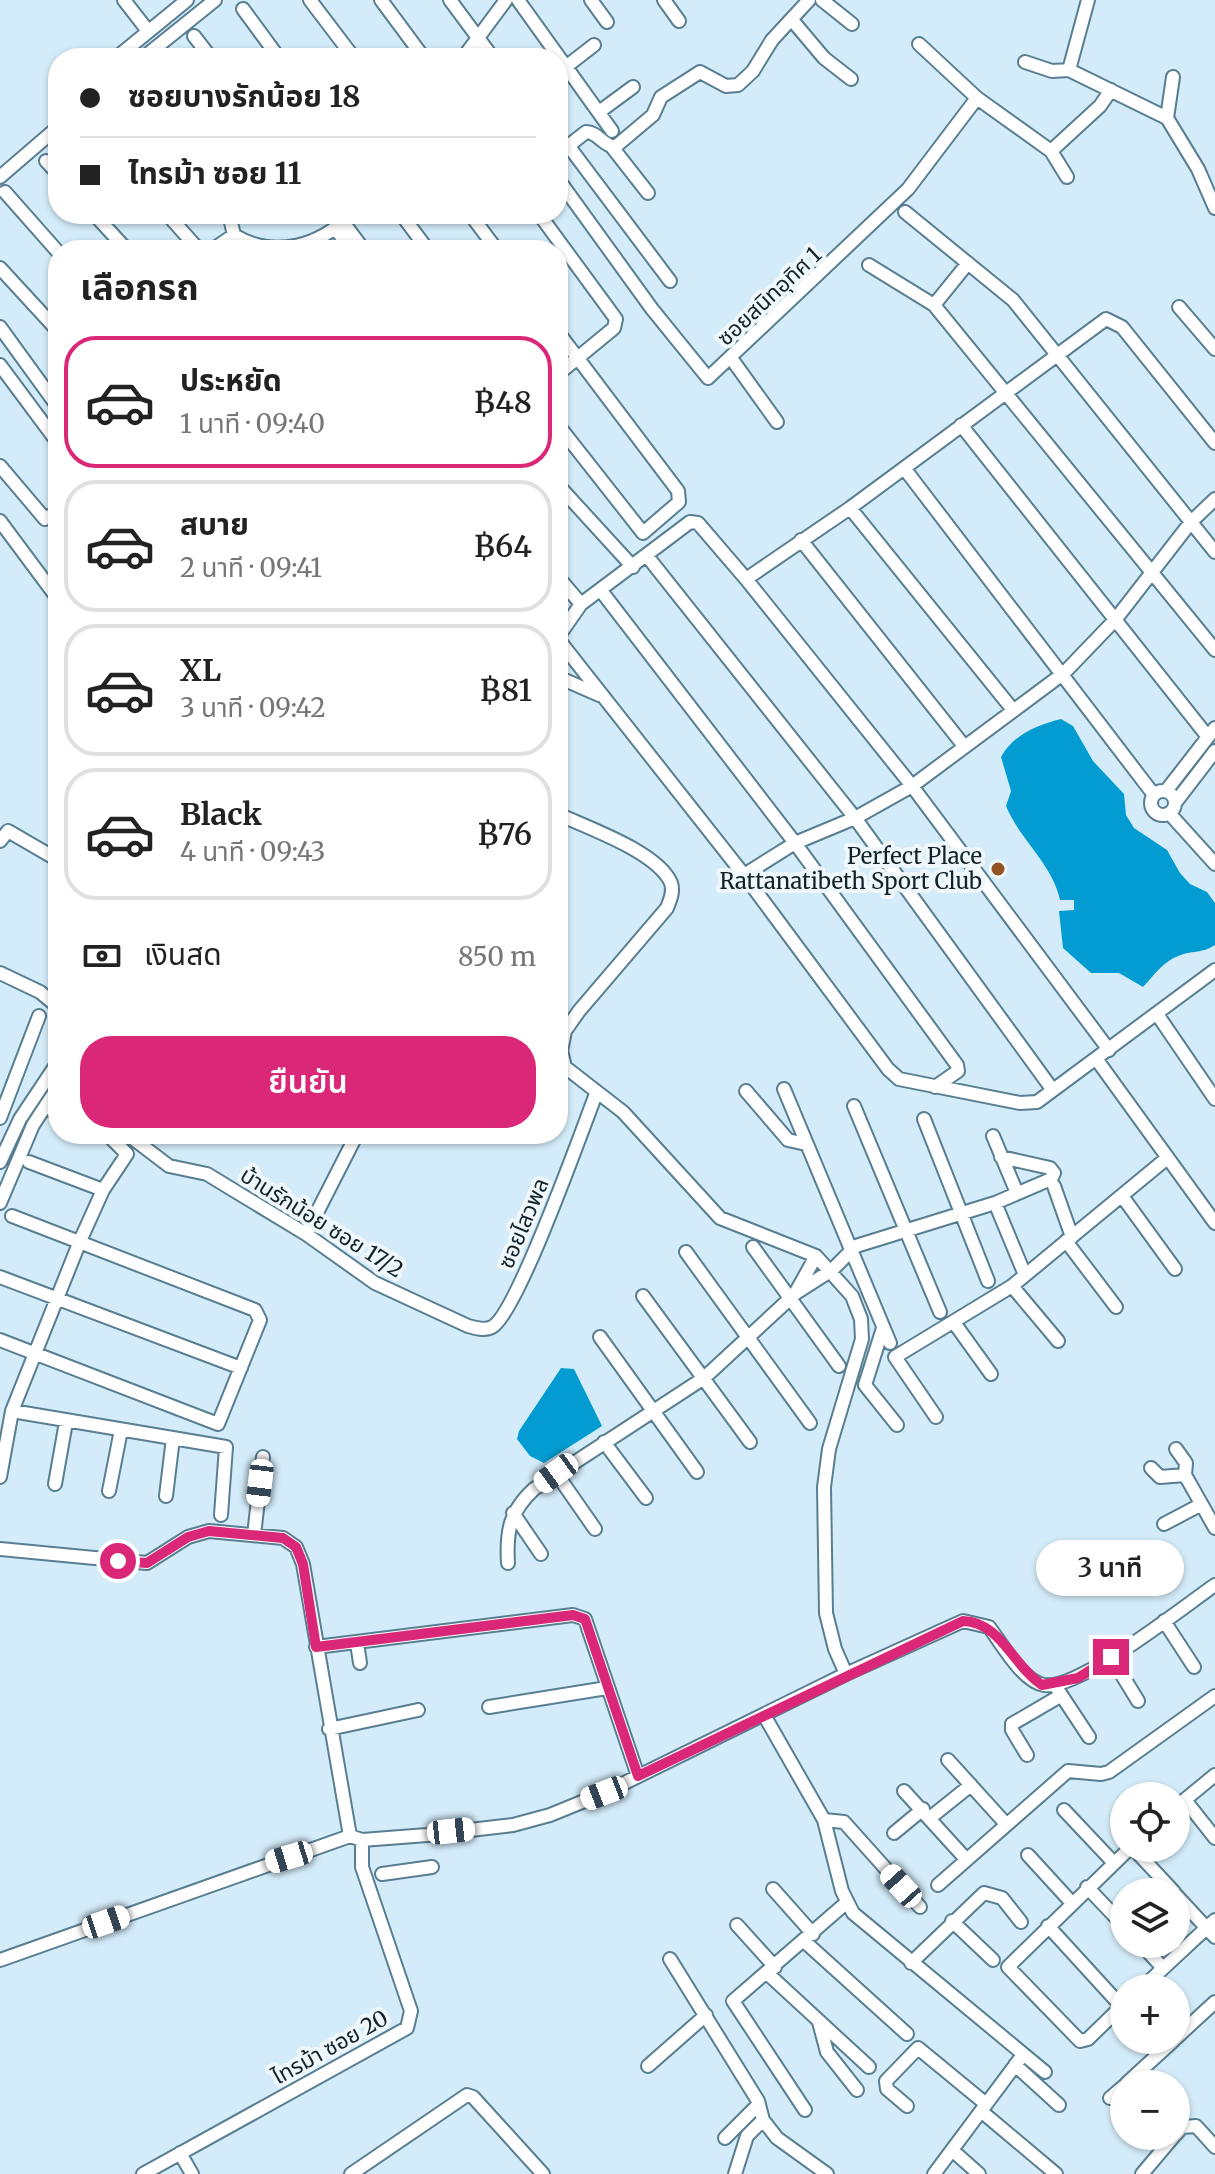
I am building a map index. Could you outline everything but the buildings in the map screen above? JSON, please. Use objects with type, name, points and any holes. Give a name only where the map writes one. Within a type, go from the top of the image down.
[{"type":"street","points":[[124,0],[148,31]]},
{"type":"street","points":[[128,48],[187,0]]},
{"type":"street","points":[[155,48],[215,0]]},
{"type":"street","points":[[310,0],[346,48]]},
{"type":"street","points":[[381,0],[417,48]]},
{"type":"street","points":[[450,0],[486,48]]},
{"type":"street","points":[[470,48],[506,0]]},
{"type":"street","points":[[518,0],[554,48]]},
{"type":"street","points":[[591,0],[607,22]]},
{"type":"street","points":[[664,0],[679,21]]},
{"type":"street","points":[[612,147],[649,119],[661,97],[689,77],[703,72],[726,86],[738,85],[753,71],[772,40],[809,0]]},
{"type":"street","points":[[822,0],[852,24]]},
{"type":"street","points":[[1069,70],[1088,0]]},
{"type":"street","points":[[243,9],[272,48]]},
{"type":"street","points":[[792,20],[824,58],[851,79]]},
{"type":"street","points":[[194,36],[203,48]]},
{"type":"street","points":[[919,44],[977,98],[1051,151],[1067,177]]},
{"type":"street","points":[[568,65],[594,45]]},
{"type":"street","points":[[1025,62],[1052,71],[1069,70],[1167,118],[1188,149],[1215,208]]},
{"type":"street","points":[[568,67],[612,131]]},
{"type":"street","points":[[1167,118],[1173,77]]},
{"type":"street","points":[[599,112],[633,87]]},
{"type":"street","points":[[1051,151],[1100,106],[1111,90]]},
{"type":"street","name":"ซอยสนิทอุทิศ 1","points":[[568,193],[652,309],[708,378],[908,189],[977,98]]},
{"type":"street","points":[[568,144],[590,132],[612,147],[648,193]]},
{"type":"street","points":[[0,177],[48,136]]},
{"type":"street","points":[[568,157],[670,281]]},
{"type":"street","points":[[5,192],[48,241]]},
{"type":"street","points":[[905,212],[1013,300],[1215,552]]},
{"type":"street","points":[[103,224],[118,240]]},
{"type":"street","points":[[176,224],[190,240]]},
{"type":"street","points":[[231,224],[234,235],[243,240]]},
{"type":"street","points":[[310,240],[338,224]]},
{"type":"street","points":[[227,240],[234,235]]},
{"type":"street","points":[[568,254],[616,319],[614,328],[568,366]]},
{"type":"street","points":[[934,305],[968,263]]},
{"type":"street","points":[[869,265],[934,305],[1215,650]]},
{"type":"street","points":[[0,268],[48,320]]},
{"type":"street","points":[[1179,307],[1213,342]]},
{"type":"street","points":[[746,579],[850,508],[1106,319],[1122,327],[1215,443]]},
{"type":"street","points":[[0,327],[48,393]]},
{"type":"street","points":[[568,346],[678,491],[679,502],[643,533],[568,438]]},
{"type":"street","points":[[731,358],[777,422]]},
{"type":"street","points":[[0,365],[48,430]]},
{"type":"street","points":[[961,425],[1115,620],[1212,732],[1151,802],[1156,812],[1172,808],[1215,751]]},
{"type":"street","points":[[0,466],[45,519],[48,517]]},
{"type":"street","points":[[904,468],[1215,864]]},
{"type":"street","points":[[568,496],[633,567]]},
{"type":"street","points":[[744,875],[795,843],[855,818],[912,786],[1064,673],[1115,620],[1191,522],[1215,499]]},
{"type":"street","points":[[850,508],[1013,710]]},
{"type":"street","points":[[0,521],[48,586]]},
{"type":"street","points":[[568,620],[581,604],[602,592],[694,521],[746,579],[912,786],[1109,1050]]},
{"type":"street","points":[[801,540],[964,746]]},
{"type":"street","points":[[647,556],[855,818],[1052,1089]]},
{"type":"street","points":[[568,589],[581,604]]},
{"type":"street","points":[[602,592],[795,843],[957,1065],[958,1071],[935,1087]]},
{"type":"street","points":[[568,651],[744,875],[892,1075],[935,1087],[1029,1104],[1097,1060],[1215,970]]},
{"type":"street","points":[[568,681],[603,696]]},
{"type":"street","points":[[568,819],[641,854],[659,867],[670,881],[672,892],[667,908],[600,984],[568,1027]]},
{"type":"street","points":[[0,841],[8,831],[48,854]]},
{"type":"street","points":[[0,973],[48,999]]},
{"type":"street","points":[[1157,1014],[1215,1099]]},
{"type":"street","points":[[33,1125],[1,1113],[39,1016]]},
{"type":"street","points":[[1097,1060],[1215,1223]]},
{"type":"street","points":[[568,1070],[623,1112],[720,1218],[816,1256],[832,1270],[852,1296],[861,1319],[862,1339],[829,1449],[824,1487],[826,1613],[835,1649],[846,1674]]},
{"type":"street","points":[[0,1162],[20,1119],[48,1078]]},
{"type":"street","points":[[784,1089],[890,1343]]},
{"type":"street","points":[[746,1091],[788,1140],[806,1144]]},
{"type":"street","name":"ซอยไสวพล","points":[[499,1321],[539,1244],[596,1094]]},
{"type":"street","points":[[0,1203],[33,1125],[48,1102]]},
{"type":"street","points":[[854,1106],[940,1312]]},
{"type":"street","points":[[924,1119],[988,1281]]},
{"type":"street","points":[[993,1136],[1017,1193]]},
{"type":"street","points":[[0,1477],[12,1411],[80,1241],[103,1190],[127,1154],[117,1144]]},
{"type":"street","name":"บ้านรักน้อย ซอย 17/2","points":[[140,1144],[161,1161],[207,1174],[306,1234],[375,1283],[455,1320],[483,1329],[492,1328],[499,1321]]},
{"type":"street","points":[[306,1234],[352,1144]]},
{"type":"street","points":[[508,1563],[506,1541],[513,1513],[527,1495],[704,1378],[793,1295],[832,1270],[849,1250],[1017,1193],[1051,1179],[1054,1173],[1050,1168],[1001,1157]]},
{"type":"street","points":[[936,1417],[895,1357],[955,1324],[1012,1286],[1166,1159]]},
{"type":"street","points":[[29,1162],[103,1190]]},
{"type":"street","points":[[1054,1186],[1069,1239],[1116,1307]]},
{"type":"street","points":[[1122,1196],[1175,1269]]},
{"type":"street","points":[[998,1210],[1025,1275]]},
{"type":"street","points":[[0,1340],[212,1424],[221,1420],[260,1320],[255,1310],[12,1216]]},
{"type":"street","points":[[753,1247],[793,1295],[839,1366]]},
{"type":"street","points":[[686,1252],[810,1423]]},
{"type":"street","points":[[793,1295],[816,1256]]},
{"type":"street","points":[[0,1277],[241,1368]]},
{"type":"street","points":[[1012,1286],[1058,1341]]},
{"type":"street","points":[[643,1296],[750,1442]]},
{"type":"street","points":[[955,1324],[991,1374]]},
{"type":"street","points":[[883,1328],[865,1385],[897,1425]]},
{"type":"street","points":[[600,1337],[697,1472]]},
{"type":"street","points":[[12,1411],[226,1447],[221,1515]]},
{"type":"street","points":[[55,1484],[66,1422]]},
{"type":"street","points":[[109,1491],[121,1430]]},
{"type":"street","points":[[166,1496],[173,1438]]},
{"type":"street","points":[[604,1442],[646,1498]]},
{"type":"street","points":[[1176,1449],[1186,1463],[1185,1475],[1215,1528]]},
{"type":"street","points":[[254,1535],[263,1457]]},
{"type":"street","points":[[1151,1468],[1160,1477],[1185,1475]]},
{"type":"street","points":[[556,1473],[595,1529]]},
{"type":"street","points":[[1164,1524],[1200,1505]]},
{"type":"street","points":[[513,1513],[541,1554]]},
{"type":"street","points":[[0,1549],[147,1563],[188,1537],[209,1531],[283,1538],[296,1547],[303,1564],[329,1729],[356,1838]]},
{"type":"street","points":[[1027,1755],[1012,1730],[1012,1724],[1215,1585]]},
{"type":"street","points":[[316,1647],[573,1615],[585,1619],[592,1631],[607,1688],[638,1776]]},
{"type":"street","points":[[0,1960],[356,1838],[513,1825],[604,1793],[846,1674],[963,1621],[989,1627],[1027,1675],[1042,1685],[1058,1690],[1089,1737]]},
{"type":"street","points":[[1164,1621],[1194,1667]]},
{"type":"street","points":[[357,1643],[360,1663]]},
{"type":"street","points":[[1111,1657],[1138,1701]]},
{"type":"street","points":[[489,1707],[607,1688]]},
{"type":"street","points":[[938,1885],[965,1858],[1068,1771],[1109,1772],[1215,1696]]},
{"type":"street","points":[[329,1729],[418,1710]]},
{"type":"street","points":[[764,1715],[824,1820],[846,1903],[1019,2061],[1059,2105]]},
{"type":"street","points":[[948,1760],[1006,1824]]},
{"type":"street","points":[[1190,1796],[1215,1775]]},
{"type":"street","points":[[894,1833],[971,1785]]},
{"type":"street","points":[[904,1791],[965,1858]]},
{"type":"street","points":[[1064,1810],[1114,1863],[1008,1967],[1080,2041],[1088,2039],[1110,2018]]},
{"type":"street","points":[[1190,1812],[1215,1838]]},
{"type":"street","points":[[824,1820],[844,1822],[920,1907]]},
{"type":"street","name":"ไทรม้า ซอย 20","points":[[143,2174],[407,2028],[411,2021],[362,1867],[356,1838]]},
{"type":"street","points":[[1028,1855],[1071,1902]]},
{"type":"street","points":[[1145,1862],[1161,1878]]},
{"type":"street","points":[[382,1874],[432,1867]]},
{"type":"street","points":[[1087,1887],[1110,1911]]},
{"type":"street","points":[[773,1889],[809,1938],[907,2034]]},
{"type":"street","points":[[911,1963],[974,1900],[992,1892],[1002,1898],[1021,1922]]},
{"type":"street","points":[[805,2110],[734,2005],[735,1997],[809,1938],[846,1903]]},
{"type":"street","points":[[1157,1974],[1212,1929],[1190,1908]]},
{"type":"street","points":[[952,1921],[993,1960]]},
{"type":"street","points":[[737,1925],[771,1970],[819,2022],[869,2067]]},
{"type":"street","points":[[1048,1926],[1110,1992]]},
{"type":"street","points":[[1154,1958],[1163,1968]]},
{"type":"street","points":[[670,1959],[759,2104],[763,2120],[777,2138],[827,2174]]},
{"type":"street","points":[[1190,2025],[1215,2002]]},
{"type":"street","points":[[648,2066],[706,2015]]},
{"type":"street","points":[[819,2022],[823,2045],[857,2090]]},
{"type":"street","points":[[907,2106],[887,2089],[886,2081],[918,2048],[1056,2174]]},
{"type":"street","points":[[1141,2070],[1159,2054]]},
{"type":"street","points":[[1019,2061],[1045,2072]]},
{"type":"street","points":[[934,2174],[1019,2061]]},
{"type":"street","points":[[351,2174],[467,2095],[473,2097],[543,2174]]},
{"type":"street","points":[[725,2138],[759,2104]]},
{"type":"street","points":[[735,2174],[747,2136],[763,2120]]},
{"type":"street","points":[[1190,2126],[1196,2126],[1215,2147]]},
{"type":"street","points":[[952,2150],[979,2174]]},
{"type":"street","points":[[1142,2174],[1162,2150]]},
{"type":"street","points":[[180,2153],[192,2174]]},
{"type":"water","points":[[1061,719],[1073,726],[1093,761],[1124,794],[1126,815],[1134,828],[1167,850],[1180,873],[1190,884],[1207,892],[1215,903],[1215,945],[1173,959],[1143,987],[1119,973],[1091,973],[1063,948],[1059,911],[1074,910],[1074,900],[1060,900],[1051,875],[1006,806],[1011,791],[1001,757],[1006,749],[1026,732]]},
{"type":"water","points":[[561,1368],[574,1369],[602,1426],[544,1463],[530,1456],[517,1439],[519,1431]]},
{"type":"place","name":"Perfect Place Rattanatibeth Sport Club","points":[[998,869]]},
{"type":"route","points":[[118,1561],[147,1563],[163,1556],[188,1537],[209,1531],[283,1538],[296,1547],[303,1564],[316,1647],[573,1615],[585,1619],[592,1631],[607,1688],[638,1776],[846,1674],[963,1621],[989,1627],[1027,1675],[1042,1685],[1063,1684],[1078,1678],[1111,1657]]}]
